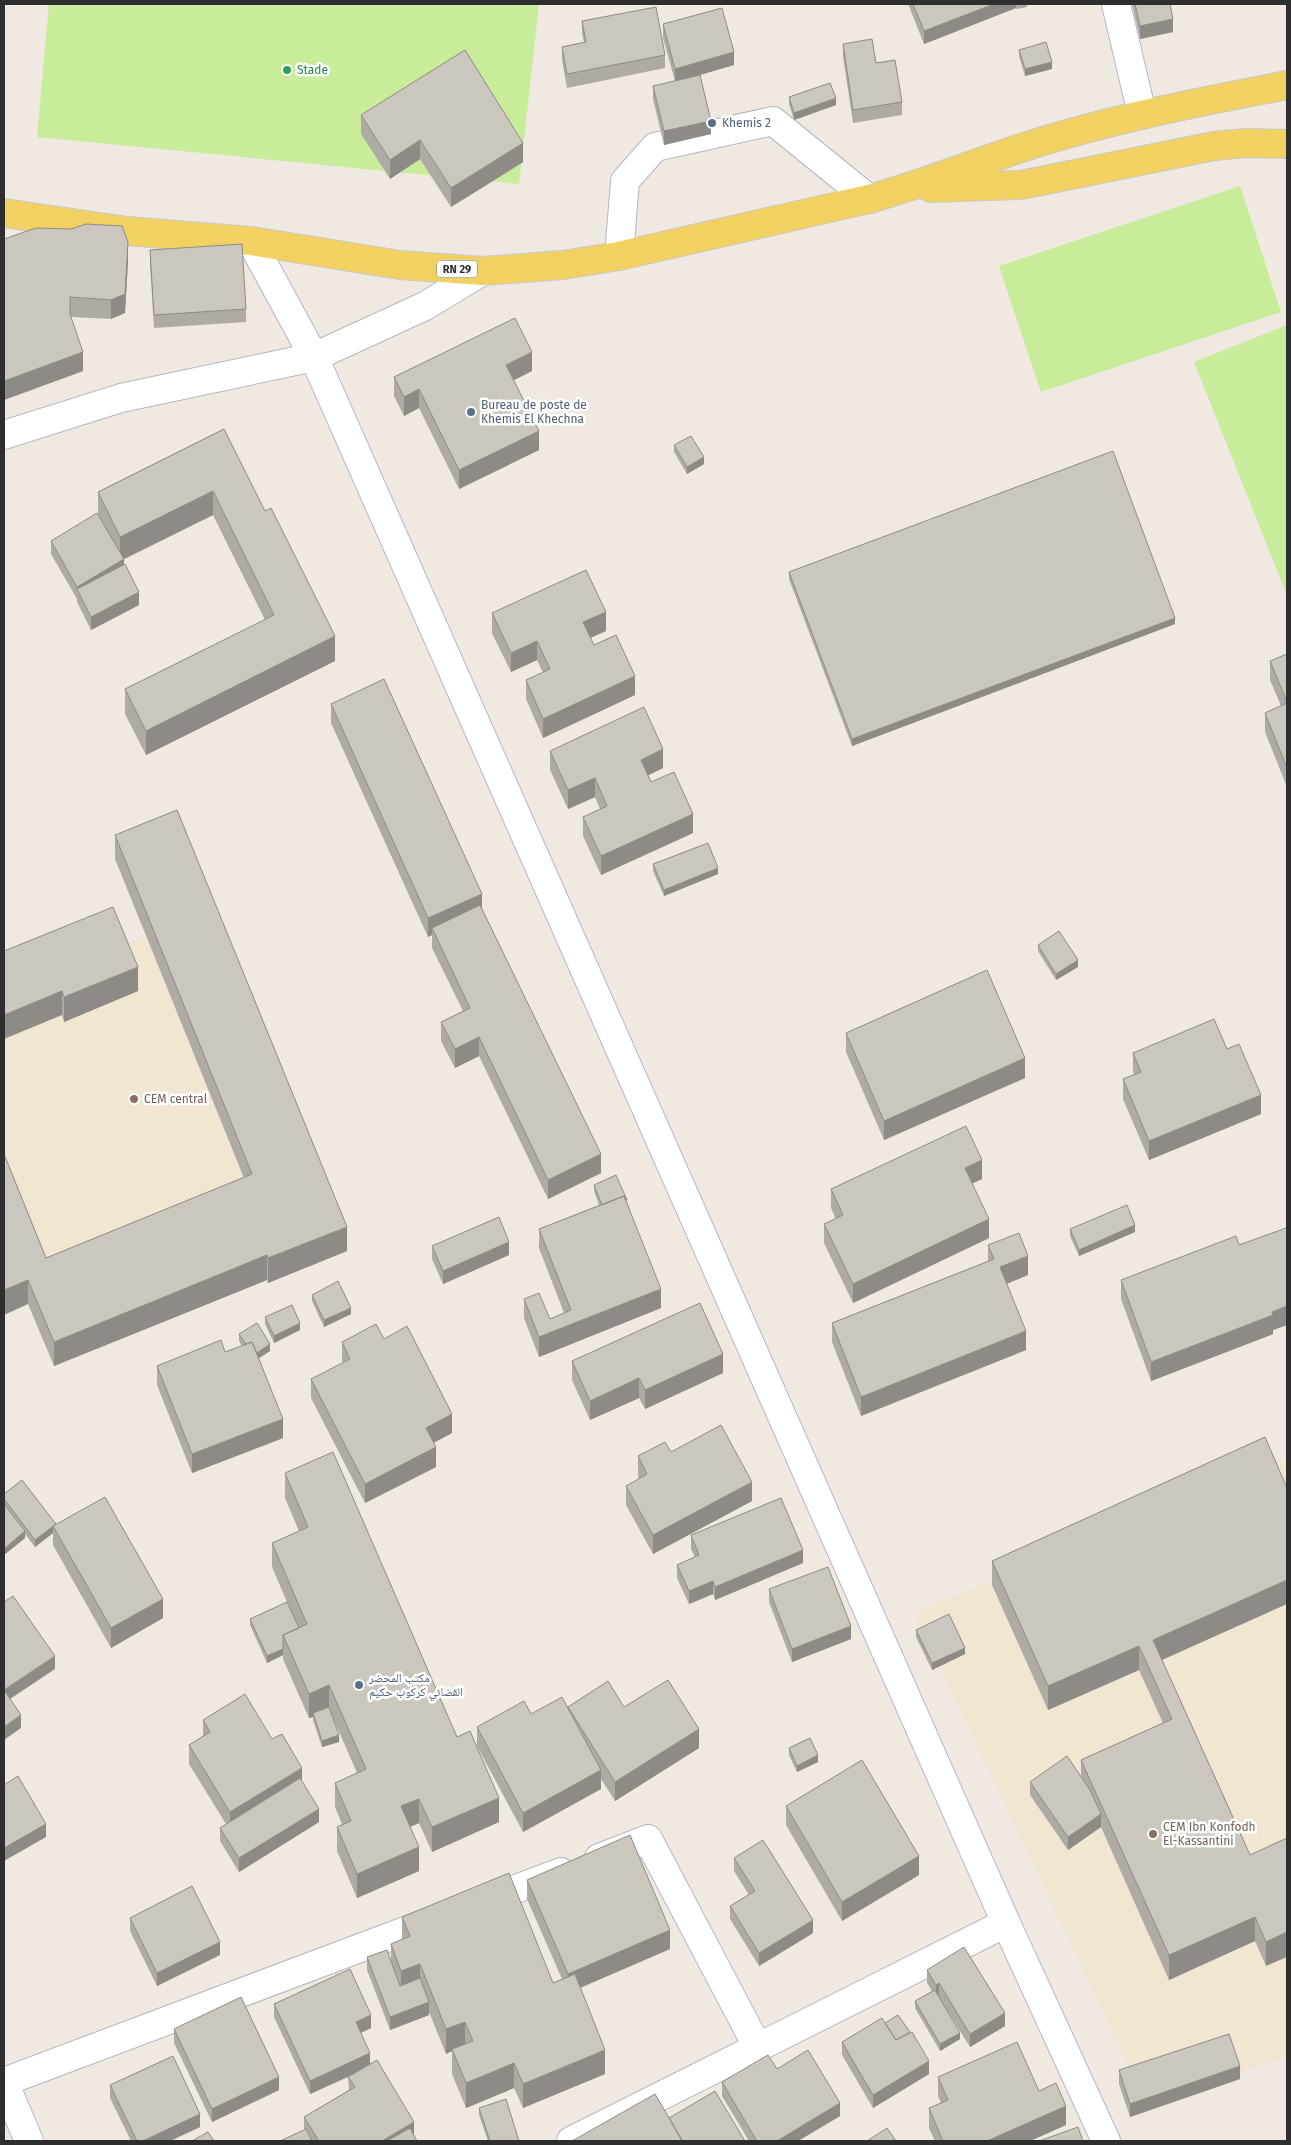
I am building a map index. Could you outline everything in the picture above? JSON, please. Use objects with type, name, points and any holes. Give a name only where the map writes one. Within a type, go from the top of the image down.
[{"type":"main road","points":[[905,189],[1059,136],[1142,114],[1287,85]]},
{"type":"main road","points":[[905,189],[1020,186],[1214,146],[1245,143],[1287,144]]},
{"type":"main road","name":"RN 29","points":[[4,213],[127,230],[250,241],[400,265],[483,271],[563,265],[618,256],[869,199],[905,189]]},
{"type":"street","points":[[1116,4],[1142,114]]},
{"type":"street","points":[[618,256],[625,181],[655,147],[773,121],[869,199]]},
{"type":"street","points":[[250,241],[314,357],[1006,1923],[1106,2141]]},
{"type":"street","points":[[4,434],[121,398],[314,357],[425,306],[483,271]]},
{"type":"street","points":[[29,2141],[4,2082],[648,1839],[758,2048]]},
{"type":"street","points":[[571,2141],[1006,1923]]},
{"type":"shaded area","name":"CEM central","points":[[184,920],[311,1202],[40,1318],[4,1229],[4,996]]},
{"type":"shaded area","name":"CEM Ibn Konfodh El-Kassantini","points":[[1282,1457],[1287,1467],[1287,2056],[1147,2105],[914,1613]]},
{"type":"green space","name":"Stade","points":[[49,4],[539,4],[519,184],[37,137]]},
{"type":"green space","points":[[1240,186],[1281,312],[1041,392],[999,266]]},
{"type":"green space","points":[[1287,325],[1287,595],[1194,362]]},
{"type":"building","points":[[913,4],[994,4],[924,31]]},
{"type":"building","points":[[1135,4],[1170,4],[1173,19],[1140,26]]},
{"type":"building","points":[[656,7],[665,55],[567,74],[562,47],[586,42],[582,21]]},
{"type":"building","points":[[722,8],[734,52],[675,69],[663,24]]},
{"type":"building","points":[[872,39],[876,63],[895,60],[902,102],[853,110],[843,44]]},
{"type":"building","points":[[1046,42],[1052,62],[1025,69],[1019,50]]},
{"type":"building","points":[[465,50],[523,143],[451,188],[420,140],[390,160],[361,115]]},
{"type":"building","points":[[700,75],[711,121],[664,131],[653,86]]},
{"type":"building","points":[[830,83],[836,98],[794,113],[789,97]]},
{"type":"building","points":[[86,224],[122,226],[128,242],[125,294],[111,300],[70,297],[70,314],[83,352],[4,381],[4,239],[36,228],[71,229]]},
{"type":"building","points":[[242,244],[246,309],[154,315],[150,250]]},
{"type":"building","name":"Bureau de poste de Khemis El Khechna","points":[[515,318],[532,352],[506,365],[539,431],[459,470],[419,389],[404,397],[394,377]]},
{"type":"building","points":[[224,429],[265,511],[271,508],[335,636],[146,731],[125,689],[274,615],[213,491],[120,537],[98,492]]},
{"type":"building","points":[[691,436],[704,457],[687,467],[674,445]]},
{"type":"building","points":[[1113,451],[1175,618],[852,739],[789,572]]},
{"type":"building","points":[[97,513],[124,559],[77,587],[51,541]]},
{"type":"building","points":[[125,564],[139,592],[91,617],[77,589]]},
{"type":"building","points":[[586,570],[606,612],[583,622],[594,645],[616,635],[635,676],[543,719],[526,680],[550,669],[537,641],[511,653],[492,613]]},
{"type":"building","points":[[1287,654],[1287,702],[1270,661]]},
{"type":"building","points":[[384,679],[482,894],[428,918],[331,704]]},
{"type":"building","points":[[1287,703],[1287,768],[1265,713]]},
{"type":"building","points":[[644,707],[663,749],[641,760],[651,782],[674,772],[693,814],[601,856],[583,817],[607,806],[595,778],[568,790],[550,751]]},
{"type":"building","points":[[177,810],[347,1227],[268,1258],[267,1255],[54,1342],[28,1280],[4,1290],[4,1154],[46,1258],[252,1174],[115,835]]},
{"type":"building","points":[[708,843],[718,868],[664,890],[653,864]]},
{"type":"building","points":[[480,905],[601,1154],[548,1180],[479,1037],[455,1049],[441,1022],[470,1008],[432,928]]},
{"type":"building","points":[[113,907],[138,967],[64,997],[62,991],[4,1015],[4,951]]},
{"type":"building","points":[[1059,931],[1078,960],[1056,974],[1038,945]]},
{"type":"building","points":[[987,970],[1025,1058],[884,1121],[846,1033]]},
{"type":"building","points":[[1214,1019],[1227,1049],[1239,1044],[1261,1095],[1149,1141],[1123,1079],[1141,1072],[1133,1053]]},
{"type":"building","points":[[966,1126],[982,1160],[965,1168],[989,1219],[853,1284],[824,1224],[843,1215],[831,1189]]},
{"type":"building","points":[[616,1175],[627,1200],[624,1196],[602,1205],[594,1185]]},
{"type":"building","points":[[624,1196],[661,1289],[539,1337],[524,1299],[539,1293],[550,1319],[571,1310],[539,1229]]},
{"type":"building","points":[[1127,1205],[1135,1225],[1079,1250],[1070,1229]]},
{"type":"building","points":[[499,1217],[509,1242],[443,1271],[432,1246]]},
{"type":"building","points":[[1286,1228],[1287,1306],[1272,1312],[1273,1315],[1151,1362],[1121,1280],[1236,1236],[1239,1245]]},
{"type":"building","points":[[1019,1233],[1028,1256],[1000,1267],[1026,1331],[861,1397],[832,1323],[994,1259],[988,1245]]},
{"type":"building","points":[[338,1281],[351,1308],[324,1320],[312,1295]]},
{"type":"building","points":[[700,1303],[723,1354],[645,1390],[639,1378],[590,1401],[572,1361]]},
{"type":"building","points":[[292,1305],[300,1323],[274,1336],[265,1317]]},
{"type":"building","points":[[257,1323],[270,1344],[257,1353],[252,1342],[246,1344],[239,1334]]},
{"type":"building","points":[[376,1324],[384,1339],[407,1326],[452,1414],[426,1428],[436,1447],[365,1484],[311,1379],[350,1359],[342,1342]]},
{"type":"building","points":[[221,1340],[225,1352],[252,1342],[283,1419],[192,1454],[157,1366]]},
{"type":"building","points":[[721,1425],[752,1482],[653,1535],[626,1486],[647,1474],[638,1456],[665,1442],[671,1452]]},
{"type":"building","points":[[1265,1437],[1287,1488],[1287,1580],[1153,1640],[1250,1855],[1287,1838],[1287,1932],[1266,1942],[1255,1917],[1169,1955],[1081,1760],[1172,1719],[1139,1646],[1048,1686],[992,1561]]},
{"type":"building","name":"مكتب المحضر القضائي كركوب حكيم","points":[[333,1452],[457,1737],[470,1731],[499,1798],[432,1827],[419,1799],[401,1806],[419,1847],[357,1874],[337,1827],[351,1821],[335,1783],[366,1769],[329,1685],[309,1694],[283,1635],[307,1624],[272,1543],[308,1527],[285,1473]]},
{"type":"building","points":[[22,1480],[56,1524],[35,1540],[4,1499],[4,1494]]},
{"type":"building","points":[[105,1497],[163,1599],[111,1628],[53,1526]]},
{"type":"building","points":[[781,1498],[803,1550],[715,1587],[713,1581],[689,1591],[677,1565],[699,1555],[691,1535]]},
{"type":"building","points":[[4,1504],[25,1531],[4,1549]]},
{"type":"building","points":[[828,1567],[851,1626],[792,1649],[769,1589]]},
{"type":"building","points":[[13,1596],[55,1656],[4,1690],[4,1602]]},
{"type":"building","points":[[287,1602],[299,1628],[283,1635],[283,1649],[267,1656],[250,1619]]},
{"type":"building","points":[[949,1614],[965,1648],[932,1663],[916,1630]]},
{"type":"building","points":[[668,1680],[699,1729],[615,1782],[568,1707],[608,1681],[624,1707]]},
{"type":"building","points":[[4,1690],[21,1715],[4,1727]]},
{"type":"building","points":[[245,1694],[272,1739],[282,1734],[302,1768],[230,1812],[189,1745],[210,1732],[203,1720]]},
{"type":"building","points":[[562,1697],[601,1770],[523,1813],[477,1727],[524,1701],[531,1714]]},
{"type":"building","points":[[329,1707],[339,1735],[322,1741],[313,1713]]},
{"type":"building","points":[[810,1738],[818,1755],[797,1766],[789,1748]]},
{"type":"building","points":[[1067,1756],[1090,1790],[1101,1814],[1068,1837],[1030,1782]]},
{"type":"building","points":[[862,1760],[919,1856],[842,1902],[786,1806]]},
{"type":"building","points":[[18,1776],[46,1824],[4,1848],[4,1785]]},
{"type":"building","points":[[300,1778],[319,1809],[239,1858],[220,1828]]},
{"type":"building","points":[[630,1835],[670,1930],[568,1974],[527,1880]]},
{"type":"building","points":[[763,1840],[813,1920],[759,1953],[730,1906],[755,1891],[734,1858]]},
{"type":"building","points":[[509,1873],[553,1983],[575,1974],[605,2050],[523,2084],[514,2063],[466,2083],[452,2049],[473,2041],[465,2022],[446,2029],[420,1964],[401,1971],[391,1944],[410,1936],[402,1917]]},
{"type":"building","points":[[192,1886],[220,1942],[157,1973],[130,1918]]},
{"type":"building","points":[[964,1947],[1005,2013],[970,2034],[939,1983],[936,1985],[927,1970]]},
{"type":"building","points":[[387,1950],[400,1986],[420,1978],[429,2002],[390,2017],[367,1957]]},
{"type":"building","points":[[350,1969],[371,2015],[356,2022],[370,2053],[310,2081],[274,2004]]},
{"type":"building","points":[[935,1990],[960,2033],[940,2044],[915,2001]]},
{"type":"building","points":[[241,1997],[279,2077],[212,2109],[174,2029]]},
{"type":"building","points":[[898,2015],[910,2032],[896,2040],[885,2023]]},
{"type":"building","points":[[882,2018],[896,2040],[912,2032],[929,2061],[873,2095],[842,2042]]},
{"type":"building","points":[[1229,2034],[1240,2066],[1130,2104],[1119,2070]]},
{"type":"building","points":[[1017,2042],[1039,2091],[1056,2083],[1066,2106],[987,2141],[943,2141],[929,2108],[948,2100],[938,2077]]},
{"type":"building","points":[[808,2050],[840,2103],[777,2141],[757,2141],[722,2082],[768,2055],[777,2069]]},
{"type":"building","points":[[173,2056],[200,2114],[143,2141],[137,2141],[110,2085]]},
{"type":"building","points":[[377,2060],[414,2122],[382,2141],[319,2141],[304,2117],[355,2087],[348,2077]]},
{"type":"building","points":[[715,2091],[745,2141],[682,2141],[669,2118]]},
{"type":"building","points":[[655,2094],[682,2140],[572,2141]]},
{"type":"building","points":[[506,2099],[519,2141],[490,2141],[479,2108]]},
{"type":"building","points":[[1078,2127],[1083,2141],[1039,2141]]},
{"type":"building","points":[[410,2128],[417,2141],[387,2141]]},
{"type":"building","points":[[887,2128],[896,2141],[867,2141]]},
{"type":"building","points":[[306,2129],[312,2141],[280,2141]]},
{"type":"building","points":[[208,2132],[214,2141],[192,2141]]},
{"type":"place","name":"Stade","points":[[287,70]]},
{"type":"place","name":"Khemis 2","points":[[712,123]]},
{"type":"place","name":"Bureau de poste de Khemis El Khechna","points":[[471,412]]},
{"type":"place","name":"CEM central","points":[[134,1099]]},
{"type":"place","name":"مكتب المحضر القضائي كركوب حكيم","points":[[359,1685]]},
{"type":"place","name":"CEM Ibn Konfodh El-Kassantini","points":[[1153,1834]]}]
